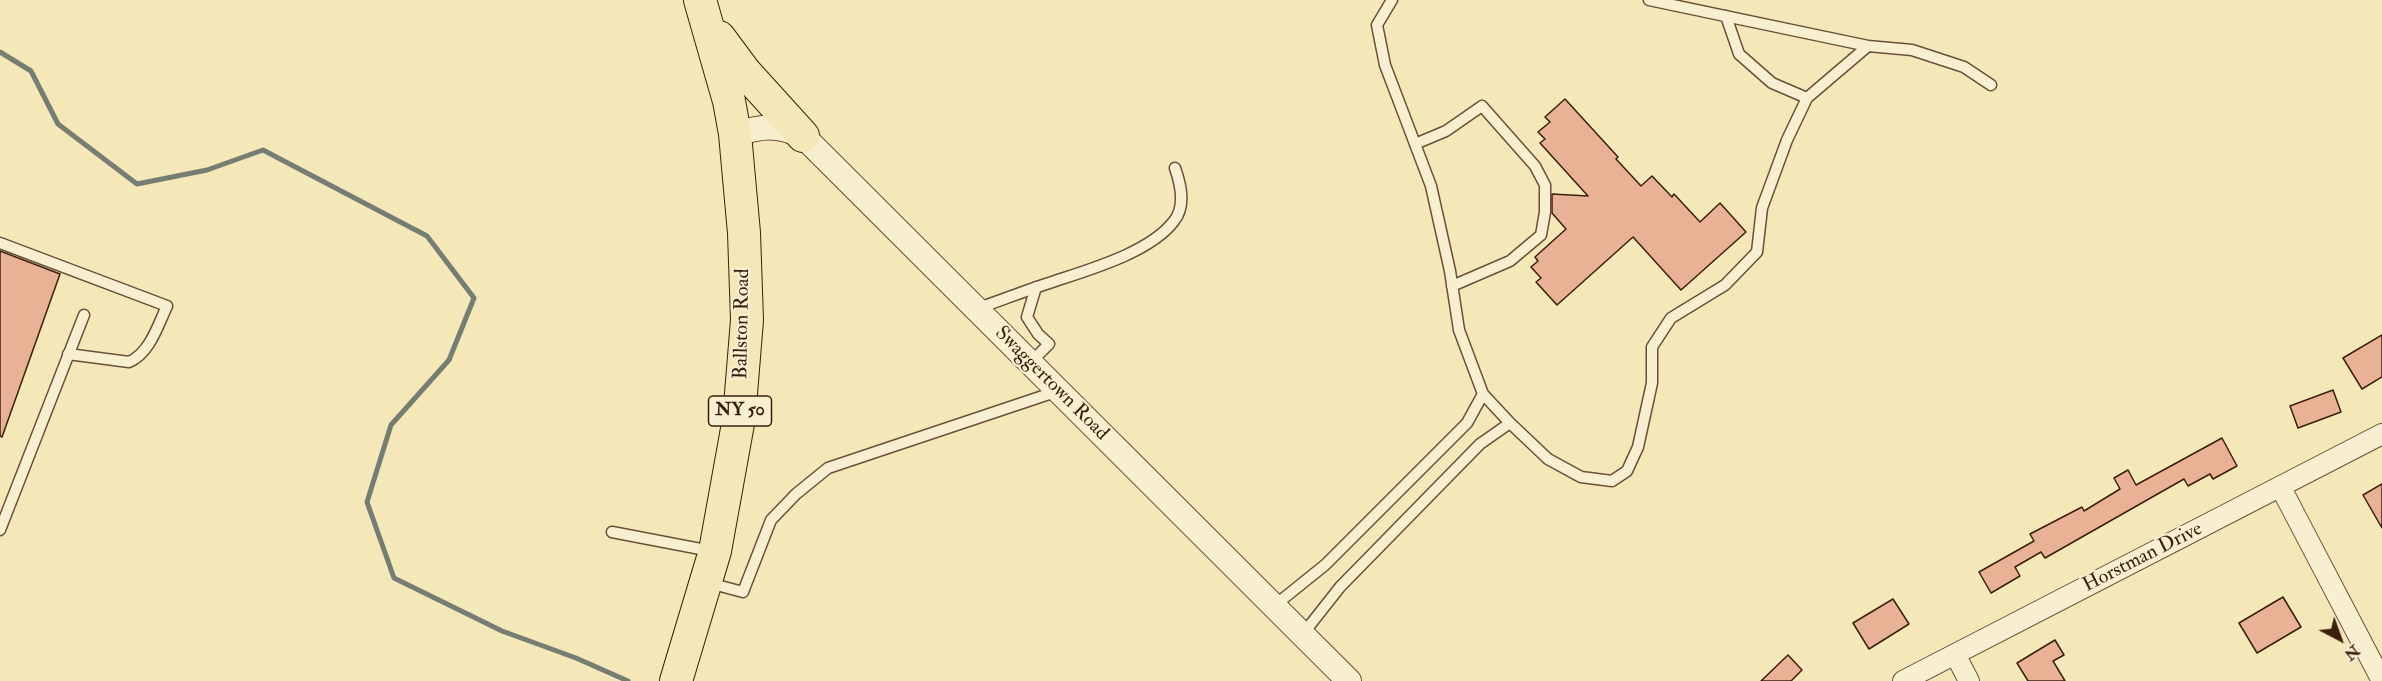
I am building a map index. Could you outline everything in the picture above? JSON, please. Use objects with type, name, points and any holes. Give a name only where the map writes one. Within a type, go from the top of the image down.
[{"type":"main road","name":"Ballston Road","points":[[676,681],[714,551],[739,418],[747,320],[744,233],[735,134],[703,5]]},
{"type":"main road","points":[[703,5],[724,46],[803,136]]},
{"type":"street","name":"Swaggertown Road","points":[[735,134],[751,129],[782,127],[803,136],[1349,681]]},
{"type":"street","name":"Horstman Drive","points":[[1903,681],[2382,435]]},
{"type":"street","points":[[2281,488],[2382,681]]},
{"type":"street","points":[[1955,654],[1969,681]]},
{"type":"lane","points":[[1392,0],[1377,25],[1385,65],[1431,186],[1459,330],[1483,393],[1510,423],[1548,459],[1581,477],[1612,481],[1627,471],[1638,447],[1650,394],[1652,347],[1671,318],[1725,285],[1757,252],[1762,208],[1787,140],[1807,98],[1868,46]]},
{"type":"lane","points":[[1649,0],[1868,46],[1912,50],[1964,67],[1992,85]]},
{"type":"lane","points":[[1726,16],[1739,54],[1772,83],[1807,98]]},
{"type":"lane","points":[[1415,144],[1446,131],[1482,106],[1535,166],[1545,184],[1545,212],[1541,236],[1510,261],[1452,286]]},
{"type":"lane","points":[[976,309],[1117,260],[1149,242],[1175,221],[1182,188],[1175,168]]},
{"type":"lane","points":[[0,243],[167,306],[147,347],[138,358],[129,362],[68,354]]},
{"type":"lane","points":[[1030,363],[1049,344],[1038,334],[1027,317],[1036,287]]},
{"type":"lane","points":[[0,530],[84,315]]},
{"type":"lane","points":[[706,582],[743,592],[771,520],[796,494],[828,468],[1058,391]]},
{"type":"lane","points":[[1274,606],[1325,565],[1467,423],[1483,393]]},
{"type":"lane","points":[[1303,634],[1340,587],[1480,444],[1510,423]]},
{"type":"lane","points":[[612,532],[714,551]]},
{"type":"building","points":[[1565,99],[1641,186],[1652,176],[1672,197],[1674,194],[1700,222],[1720,203],[1746,232],[1681,290],[1633,237],[1557,305],[1536,282],[1541,278],[1531,267],[1538,261],[1535,257],[1566,229],[1552,213],[1552,194],[1588,196],[1540,143],[1545,139],[1538,132],[1550,122],[1545,117]]},
{"type":"building","points":[[0,251],[60,274],[2,437],[0,436]]},
{"type":"building","points":[[2382,335],[2382,377],[2362,389],[2343,358]]},
{"type":"building","points":[[2333,390],[2341,412],[2298,428],[2290,406]]},
{"type":"building","points":[[2222,438],[2237,466],[2213,479],[2210,474],[2188,486],[2184,479],[2045,558],[2041,552],[2015,567],[2020,576],[1991,593],[1979,572],[2034,541],[2030,534],[2082,507],[2084,511],[2120,489],[2114,478],[2128,470],[2136,485]]},
{"type":"building","points":[[2382,484],[2382,528],[2363,495]]},
{"type":"building","points":[[2283,597],[2301,627],[2257,653],[2239,623]]},
{"type":"building","points":[[1893,599],[1909,624],[1869,649],[1853,623]]},
{"type":"building","points":[[2055,640],[2064,655],[2053,661],[2065,681],[2028,681],[2017,663]]},
{"type":"building","points":[[1788,655],[1802,670],[1791,681],[1761,681]]},
{"type":"waterway","points":[[0,52],[31,71],[58,124],[137,184],[207,170],[263,150],[427,236],[474,298],[449,360],[391,425],[367,502],[394,578],[502,631],[576,658],[628,681]]}]
